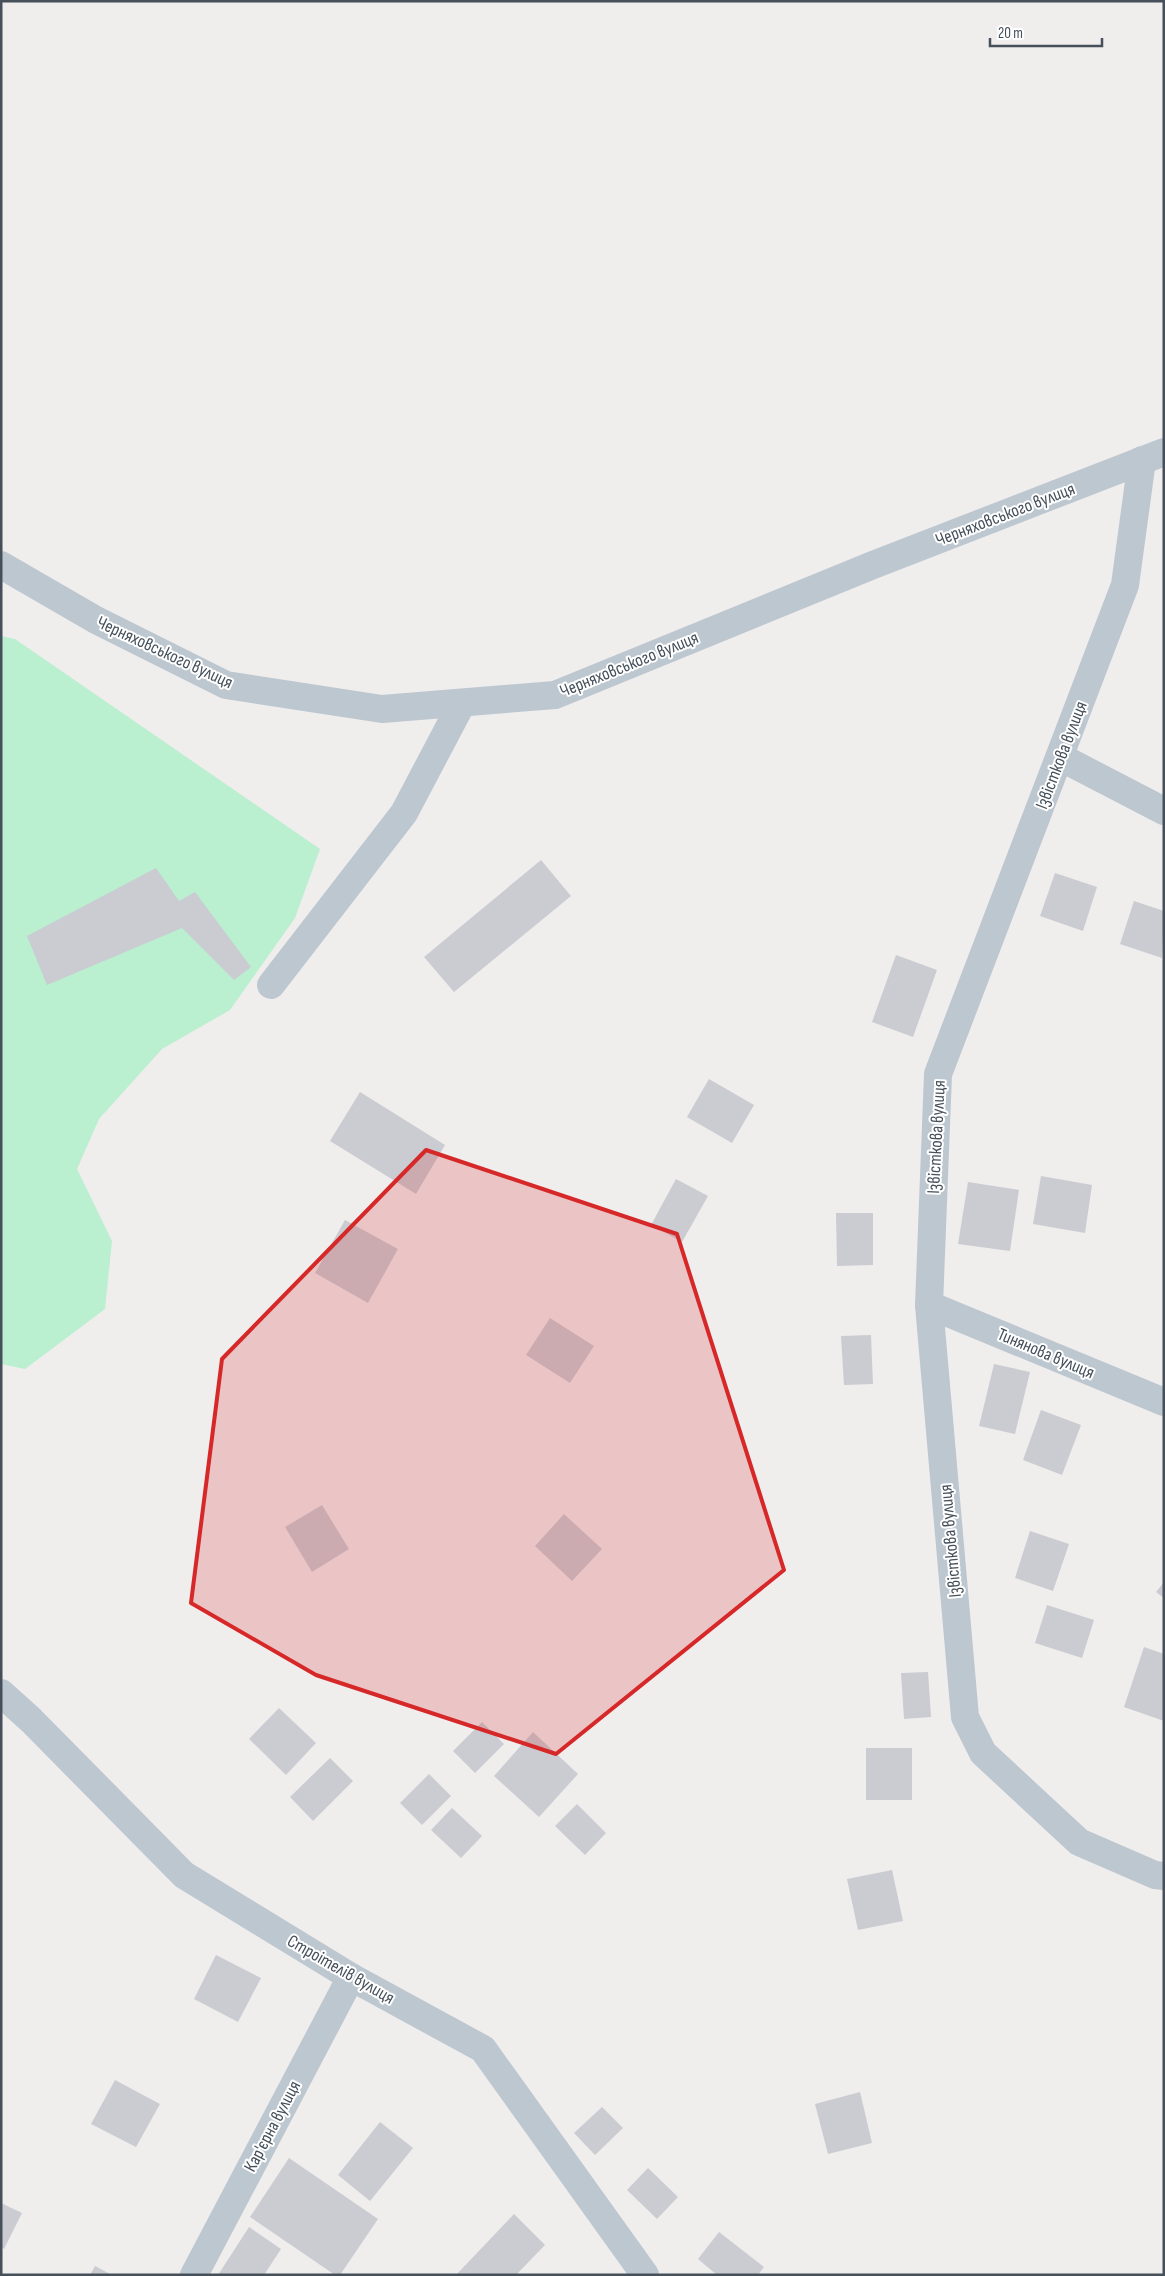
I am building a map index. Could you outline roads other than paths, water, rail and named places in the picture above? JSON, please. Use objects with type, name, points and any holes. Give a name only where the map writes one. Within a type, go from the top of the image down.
[{"type":"street","name":"Черняховського вулиця","points":[[1,565],[96,620],[226,685],[382,709],[555,695],[873,565],[1153,456]]},
{"type":"street","name":"Iзвiсткова вулиця","points":[[1153,456],[1125,586],[938,1074],[929,1305],[965,1717],[983,1753],[1079,1842],[1155,1875],[1164,1876]]},
{"type":"street","points":[[271,984],[404,812],[462,703]]},
{"type":"street","points":[[1060,758],[1164,811]]},
{"type":"street","name":"Тинянова вулиця","points":[[929,1305],[1164,1402]]},
{"type":"street","name":"Строiтелiв вулиця","points":[[1,1694],[30,1720],[184,1875],[351,1977],[483,2049],[645,2275]]},
{"type":"street","name":"Кар'єрна вулиця","points":[[194,2275],[351,1977]]}]
